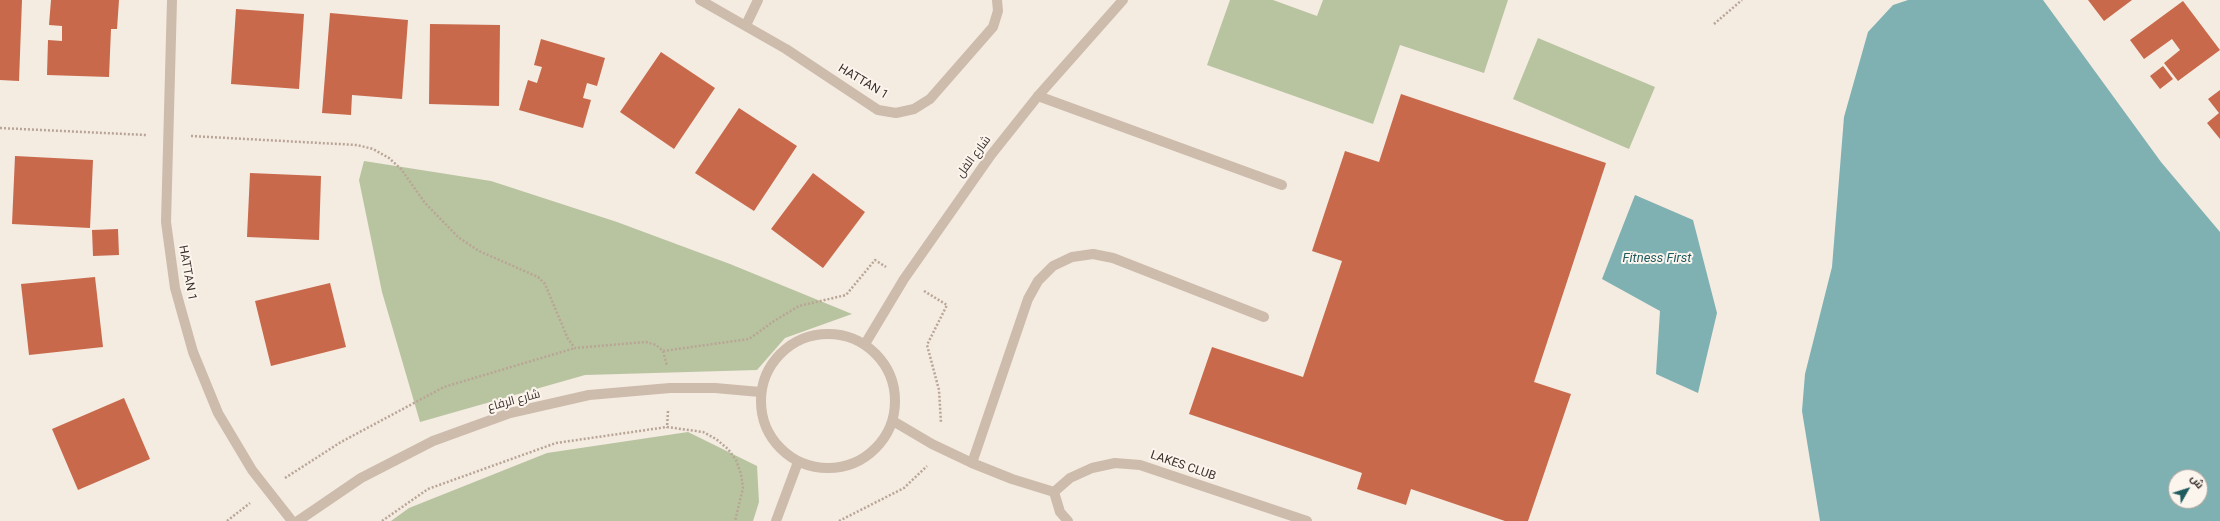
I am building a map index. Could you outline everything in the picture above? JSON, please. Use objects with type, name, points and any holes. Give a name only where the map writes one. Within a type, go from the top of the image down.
[{"type":"street","name":"HATTAN 1","points":[[172,0],[167,137],[166,222],[175,288],[193,352],[218,413],[252,470],[292,521]]},
{"type":"street","name":"HATTAN 1","points":[[700,0],[746,25],[878,110],[896,113],[914,109],[930,99],[993,27],[998,11],[997,0]]},
{"type":"street","points":[[746,25],[758,0]]},
{"type":"street","name":"شارع الفل","points":[[864,344],[947,216],[991,155],[1038,96],[1123,0]]},
{"type":"street","points":[[1038,96],[1282,184]]},
{"type":"street","points":[[972,463],[1028,299],[1038,281],[1053,266],[1072,257],[1093,254],[1113,258],[1264,317]]},
{"type":"street","points":[[821,333],[844,335],[864,344],[881,359],[892,378],[896,400],[893,421],[882,442],[865,458],[844,468],[821,468],[798,462],[781,450],[768,433],[761,413],[760,392],[767,370],[781,352],[799,339],[821,333]]},
{"type":"street","name":"شارع الرفاع","points":[[298,521],[361,478],[426,444],[510,413],[589,395],[670,388],[715,388],[760,392]]},
{"type":"street","points":[[893,421],[932,444],[972,463],[1012,479],[1054,492],[1060,512],[1068,521]]},
{"type":"street","points":[[776,521],[798,462]]},
{"type":"street","name":"LAKES CLUB","points":[[1054,492],[1070,478],[1092,468],[1115,463],[1140,465],[1307,521]]},
{"type":"path","points":[[1714,24],[1742,0]]},
{"type":"path","points":[[0,128],[167,137],[214,136],[333,143],[357,145],[374,149],[401,169],[425,203],[458,237],[479,251],[538,277],[545,284],[568,339],[575,348]]},
{"type":"path","points":[[227,521],[267,490],[341,442],[444,387],[575,348],[646,342],[656,345],[663,351],[670,388],[667,427]]},
{"type":"path","points":[[382,521],[428,490],[556,443],[667,427],[702,432],[716,439],[728,449],[736,460],[741,474],[743,488],[735,521]]},
{"type":"green space","points":[[1230,0],[1273,0],[1317,16],[1323,0],[1508,0],[1484,73],[1400,45],[1373,124],[1207,65]]},
{"type":"green space","points":[[1538,38],[1655,87],[1629,149],[1513,99]]},
{"type":"green space","points":[[364,161],[491,181],[617,222],[730,264],[852,314],[785,338],[757,370],[585,375],[420,422],[382,292],[359,180]]},
{"type":"green space","points":[[688,432],[757,466],[759,502],[753,521],[391,521],[409,508],[547,453]]},
{"type":"water","points":[[1908,0],[2043,0],[2161,162],[2220,232],[2220,521],[1820,521],[1802,411],[1805,374],[1832,267],[1844,117],[1868,32],[1893,5]]},
{"type":"water","name":"Fitness First","points":[[1635,195],[1693,220],[1717,313],[1698,393],[1656,374],[1660,311],[1602,279]]},
{"type":"building","points":[[0,0],[22,0],[19,81],[0,80]]},
{"type":"building","points":[[51,0],[119,0],[117,29],[111,29],[109,77],[47,75],[48,40],[62,41],[62,26],[49,25]]},
{"type":"building","points":[[2088,0],[2132,0],[2104,21]]},
{"type":"building","points":[[2183,1],[2220,50],[2178,81],[2164,63],[2180,50],[2172,39],[2144,59],[2130,40]]},
{"type":"building","points":[[236,9],[304,14],[299,89],[231,84]]},
{"type":"building","points":[[330,13],[408,20],[402,99],[352,95],[351,115],[322,113]]},
{"type":"building","points":[[430,24],[500,25],[499,106],[429,104]]},
{"type":"building","points":[[541,39],[605,58],[597,86],[587,83],[583,98],[591,100],[583,128],[519,110],[528,80],[537,83],[542,67],[534,65]]},
{"type":"building","points":[[661,52],[715,88],[674,149],[620,112]]},
{"type":"building","points":[[2163,66],[2173,79],[2160,89],[2150,76]]},
{"type":"building","points":[[2220,90],[2220,139],[2207,123],[2219,113],[2208,99]]},
{"type":"building","points":[[1401,94],[1606,163],[1534,382],[1571,394],[1528,521],[1505,521],[1411,489],[1406,505],[1357,489],[1362,473],[1189,414],[1212,347],[1303,377],[1342,261],[1312,251],[1345,151],[1379,162]]},
{"type":"building","points":[[739,108],[797,146],[754,211],[695,173]]},
{"type":"building","points":[[15,156],[93,160],[90,228],[12,224]]},
{"type":"building","points":[[250,173],[321,176],[319,240],[247,237]]},
{"type":"building","points":[[813,173],[865,212],[823,268],[771,229]]},
{"type":"building","points":[[118,229],[119,255],[93,256],[92,230]]},
{"type":"building","points":[[95,277],[103,347],[29,355],[21,284]]},
{"type":"building","points":[[330,283],[346,347],[271,366],[255,301]]},
{"type":"building","points":[[124,398],[150,459],[78,490],[52,429]]}]
